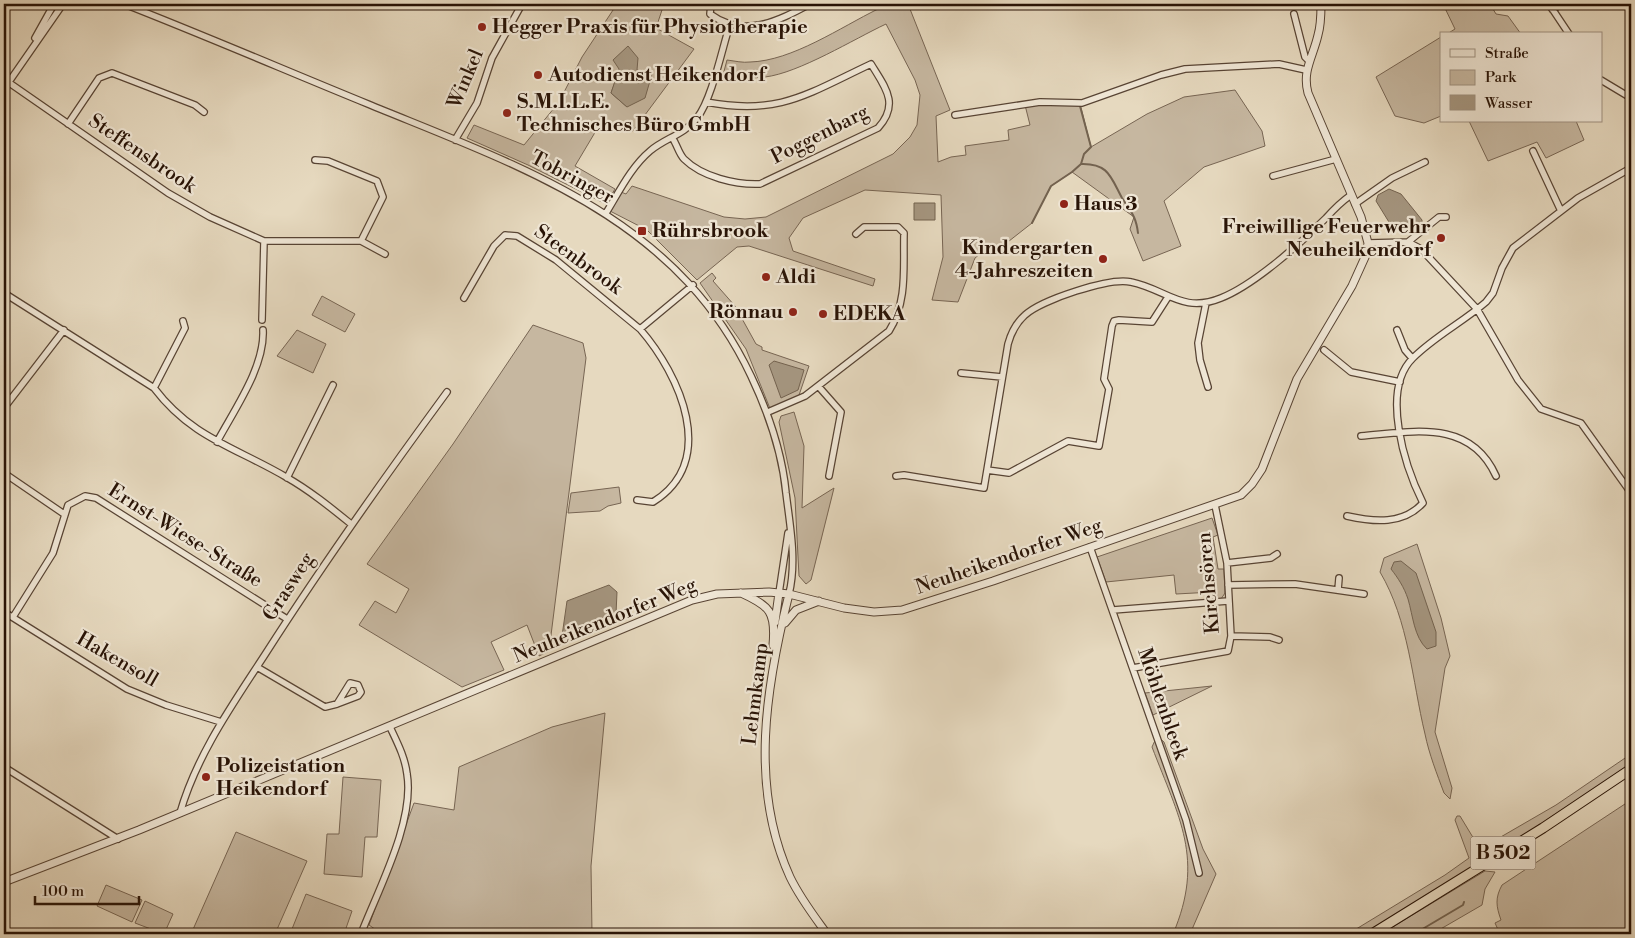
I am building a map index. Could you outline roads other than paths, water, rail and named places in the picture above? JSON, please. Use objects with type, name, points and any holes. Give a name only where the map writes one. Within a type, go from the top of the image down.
[{"type":"highway","name":"B 502","points":[[1372,934],[1543,828],[1631,769]]},
{"type":"street","points":[[31,47],[54,4]]},
{"type":"street","points":[[4,89],[31,47],[63,4]]},
{"type":"street","name":"Tobringer","points":[[124,4],[526,170],[606,213],[643,240],[693,285],[739,351],[768,412],[782,461],[789,521],[793,578],[789,594]]},
{"type":"street","points":[[130,4],[136,8]]},
{"type":"street","name":"Winkel","points":[[455,140],[477,103],[492,58],[522,4]]},
{"type":"street","points":[[711,4],[710,14],[730,24],[758,27],[779,20],[810,4]]},
{"type":"street","points":[[1321,4],[1320,27],[1306,70],[1305,81],[1308,93],[1355,204],[1368,243],[1408,242],[1421,250],[1478,310],[1518,380],[1541,409],[1581,423],[1631,492]]},
{"type":"street","points":[[1562,4],[1551,6],[1568,32]]},
{"type":"street","points":[[1294,14],[1305,57],[1309,61]]},
{"type":"street","points":[[606,213],[636,164],[652,150],[688,129],[698,117],[706,102],[730,24]]},
{"type":"street","name":"Poggenbarg","points":[[673,139],[683,157],[693,167],[744,185],[760,184],[878,128],[889,112],[889,98],[871,64],[796,100],[779,104],[751,107],[706,102]]},
{"type":"street","points":[[955,115],[1032,103],[1082,103],[1161,75],[1185,69],[1279,64],[1306,70]]},
{"type":"street","points":[[68,124],[100,78],[112,73],[195,105],[204,112]]},
{"type":"street","points":[[1602,81],[1631,98]]},
{"type":"street","name":"Steffensbrook","points":[[8,82],[168,193],[210,217],[264,242],[361,241],[385,254]]},
{"type":"street","points":[[1533,151],[1561,211]]},
{"type":"street","points":[[1273,176],[1336,159]]},
{"type":"street","points":[[315,160],[328,161],[378,182],[383,197],[361,241]]},
{"type":"street","points":[[1355,204],[1392,178],[1425,162]]},
{"type":"street","points":[[1347,516],[1373,522],[1394,520],[1416,510],[1423,503],[1407,465],[1400,433],[1398,396],[1404,370],[1412,358],[1478,310],[1493,293],[1502,268],[1513,248],[1578,198],[1631,168]]},
{"type":"street","points":[[896,476],[904,475],[984,488],[1011,334],[1021,318],[1038,306],[1112,281],[1132,282],[1182,303],[1206,303],[1222,298],[1268,268],[1351,195]]},
{"type":"street","points":[[1408,242],[1439,217],[1446,218]]},
{"type":"street","points":[[768,412],[797,401],[819,387],[889,332],[902,301],[904,233],[898,226],[864,227],[856,234]]},
{"type":"street","name":"Steenbrook","points":[[464,298],[494,246],[504,236],[517,236],[561,264],[640,329]]},
{"type":"street","points":[[262,320],[264,242]]},
{"type":"street","name":"Neuheikendorfer Weg","points":[[4,882],[118,839],[692,600],[739,592],[778,593],[844,608],[874,612],[902,610],[931,602],[1241,495],[1262,470],[1297,379],[1362,268],[1368,243]]},
{"type":"street","points":[[637,500],[653,502],[673,486],[685,464],[689,444],[686,418],[674,382],[662,359],[640,329],[693,285]]},
{"type":"street","points":[[4,294],[154,388],[170,408],[184,421],[217,442],[287,478],[313,494],[351,524]]},
{"type":"street","points":[[987,470],[1009,473],[1068,441],[1099,446],[1109,389],[1104,379],[1114,321],[1152,322],[1168,297]]},
{"type":"street","points":[[1206,303],[1198,343],[1200,360],[1208,387]]},
{"type":"street","points":[[154,388],[185,328],[183,321]]},
{"type":"street","points":[[4,408],[64,330]]},
{"type":"street","points":[[217,442],[256,366],[263,348],[263,330]]},
{"type":"street","points":[[1397,330],[1405,350],[1412,358]]},
{"type":"street","points":[[1324,350],[1351,372],[1400,382]]},
{"type":"street","points":[[961,373],[1002,377]]},
{"type":"street","points":[[287,478],[333,385]]},
{"type":"street","points":[[819,387],[841,412],[829,476]]},
{"type":"street","name":"Grasweg","points":[[180,813],[189,785],[221,722],[351,524],[447,392]]},
{"type":"street","points":[[1361,436],[1436,431],[1451,434],[1475,446],[1491,465],[1496,476]]},
{"type":"street","points":[[4,473],[64,514],[52,553],[13,617]]},
{"type":"street","name":"Ernst-Wiese-Straße","points":[[64,514],[68,505],[80,498],[96,498],[287,620]]},
{"type":"street","name":"Kirchsören","points":[[1132,668],[1228,651],[1231,636],[1227,563],[1215,504]]},
{"type":"street","name":"Tobringer","points":[[778,593],[789,521]]},
{"type":"street","name":"Möhlenbleek","points":[[1090,547],[1191,836],[1198,873]]},
{"type":"street","points":[[1227,563],[1271,558],[1277,554]]},
{"type":"street","points":[[1338,590],[1339,578]]},
{"type":"street","points":[[1228,585],[1295,584],[1364,594]]},
{"type":"street","points":[[739,592],[766,606],[771,613],[777,631]]},
{"type":"street","name":"Lehmkamp","points":[[778,593],[777,631],[765,730],[768,798],[777,839],[790,877],[808,908],[827,934]]},
{"type":"street","name":"Lehmkamp","points":[[777,631],[789,594]]},
{"type":"street","points":[[777,631],[792,612],[819,601]]},
{"type":"street","points":[[1112,610],[1228,601]]},
{"type":"street","name":"Hakensoll","points":[[4,612],[127,688],[166,705],[221,722]]},
{"type":"street","points":[[1231,636],[1270,637],[1280,640]]},
{"type":"street","points":[[257,667],[325,707],[337,704]]},
{"type":"street","points":[[360,934],[406,814],[408,774],[390,727]]},
{"type":"street","points":[[4,767],[118,839]]},
{"type":"water","points":[[628,46],[638,58],[637,70],[652,74],[645,98],[627,107],[611,93],[619,69],[613,60]]},
{"type":"water","points":[[1389,189],[1401,194],[1422,220],[1422,223],[1408,231],[1392,227],[1376,201],[1378,195]]},
{"type":"water","points":[[914,203],[935,203],[935,220],[914,220]]},
{"type":"water","points":[[774,361],[804,370],[798,390],[781,398],[769,365]]},
{"type":"water","points":[[1401,561],[1416,573],[1436,632],[1436,646],[1427,649],[1419,639],[1408,599],[1401,583],[1391,569],[1394,562]]},
{"type":"water","points":[[609,585],[617,592],[616,614],[562,636],[567,601]]},
{"type":"waterway","points":[[1032,223],[1051,186],[1081,164],[1084,154],[1091,147],[1080,106]]},
{"type":"waterway","points":[[1081,164],[1098,166],[1108,173],[1133,214],[1138,233]]},
{"type":"waterway","points":[[1414,934],[1463,905],[1464,902]]},
{"type":"place","name":"Hegger Praxis für Physiotherapie","points":[[482,27]]},
{"type":"place","name":"Autodienst Heikendorf","points":[[538,75]]},
{"type":"place","name":"S.M.I.L.E. Technisches Büro GmbH","points":[[507,113]]},
{"type":"place","name":"Haus 3","points":[[1064,204]]},
{"type":"place","name":"Rührsbrook","points":[[642,231]]},
{"type":"place","name":"Freiwillige Feuerwehr Neuheikendorf","points":[[1441,238]]},
{"type":"place","name":"Kindergarten 4-Jahreszeiten","points":[[1103,259]]},
{"type":"place","name":"Aldi","points":[[766,277]]},
{"type":"place","name":"Rönnau","points":[[793,312]]},
{"type":"place","name":"EDEKA","points":[[823,314]]},
{"type":"place","name":"Polizeistation Heikendorf","points":[[206,777]]}]
